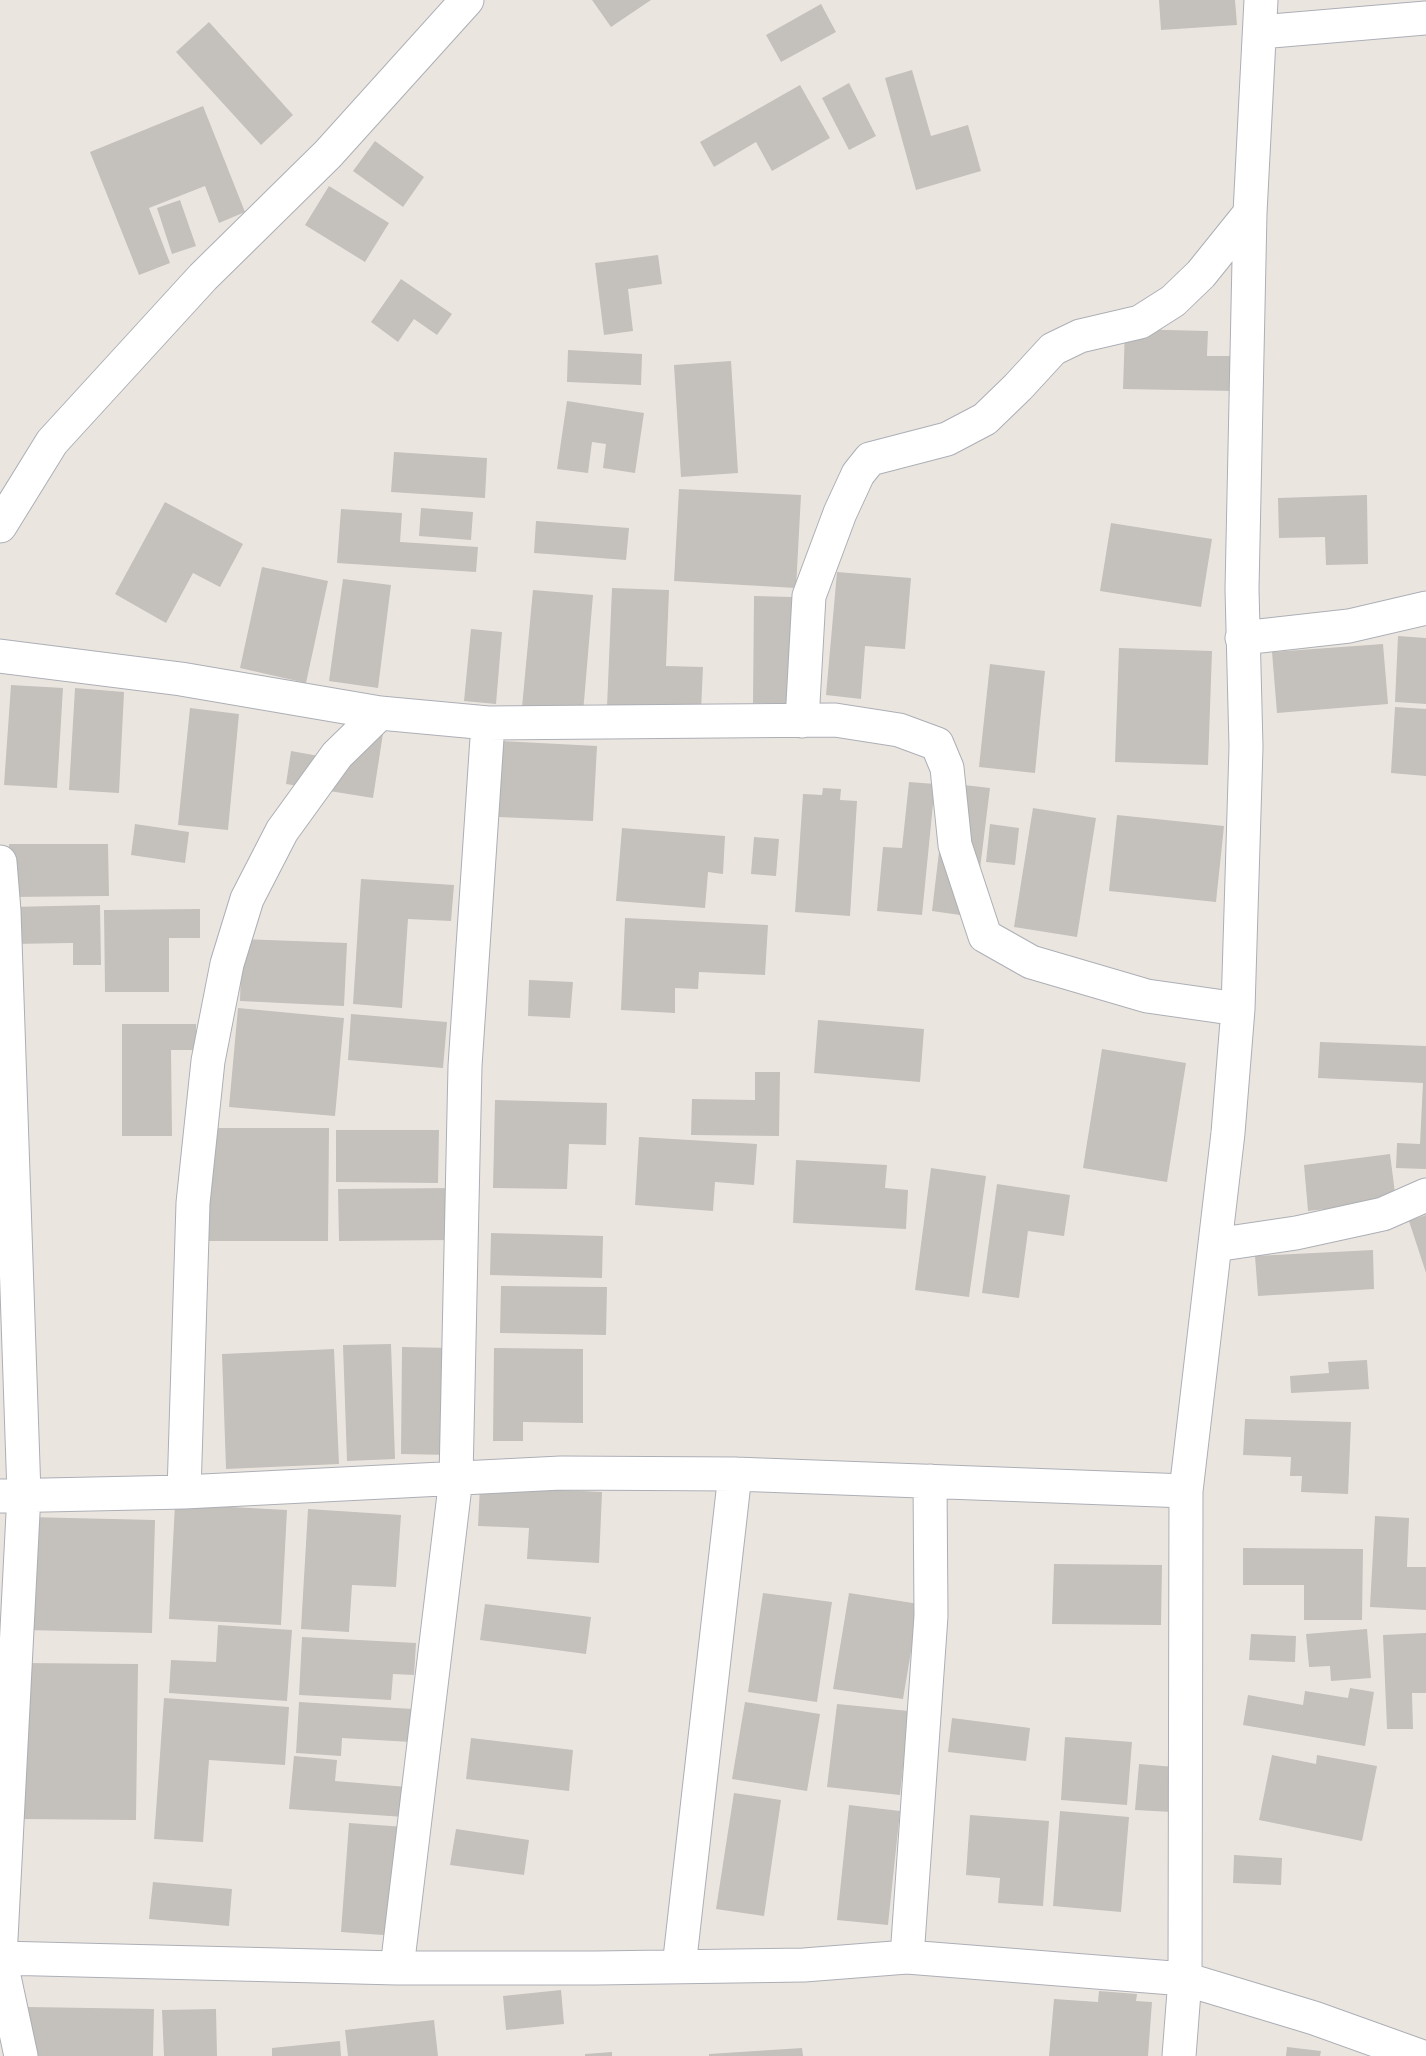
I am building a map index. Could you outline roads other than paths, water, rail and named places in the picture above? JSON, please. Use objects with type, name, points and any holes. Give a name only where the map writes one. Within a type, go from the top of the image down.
[{"type":"street","points":[[0,526],[52,442],[203,277],[328,154],[467,0]]},
{"type":"street","points":[[1179,2056],[1185,1979],[1186,1491],[1228,1133],[1238,1009],[1246,747],[1242,638],[1250,213],[1261,0]]},
{"type":"street","points":[[1260,32],[1426,18]]},
{"type":"street","points":[[802,721],[808,596],[840,513],[858,474],[870,459],[947,439],[985,419],[1053,349],[1080,336],[1140,322],[1173,301],[1201,274],[1250,213]]},
{"type":"street","points":[[1242,638],[1349,626],[1426,608]]},
{"type":"street","points":[[0,656],[181,679],[380,713],[488,723],[836,720],[899,730],[937,744],[947,768],[955,845],[986,936],[1031,962],[1136,993],[1238,1009]]},
{"type":"street","points":[[184,1492],[194,1203],[208,1061],[227,964],[247,899],[282,831],[337,755],[380,713]]},
{"type":"street","points":[[398,1968],[456,1478],[465,1066],[488,723]]},
{"type":"street","points":[[0,862],[5,923],[12,1495],[0,1958],[21,2056]]},
{"type":"street","points":[[1215,1245],[1296,1233],[1383,1214],[1426,1195]]},
{"type":"street","points":[[12,1495],[184,1492],[561,1473],[735,1474],[1186,1491]]},
{"type":"street","points":[[679,1967],[735,1474]]},
{"type":"street","points":[[907,1957],[932,1616],[930,1481]]},
{"type":"street","points":[[0,1958],[398,1968],[804,1965],[907,1957],[1185,1979],[1314,2018],[1420,2056]]}]
